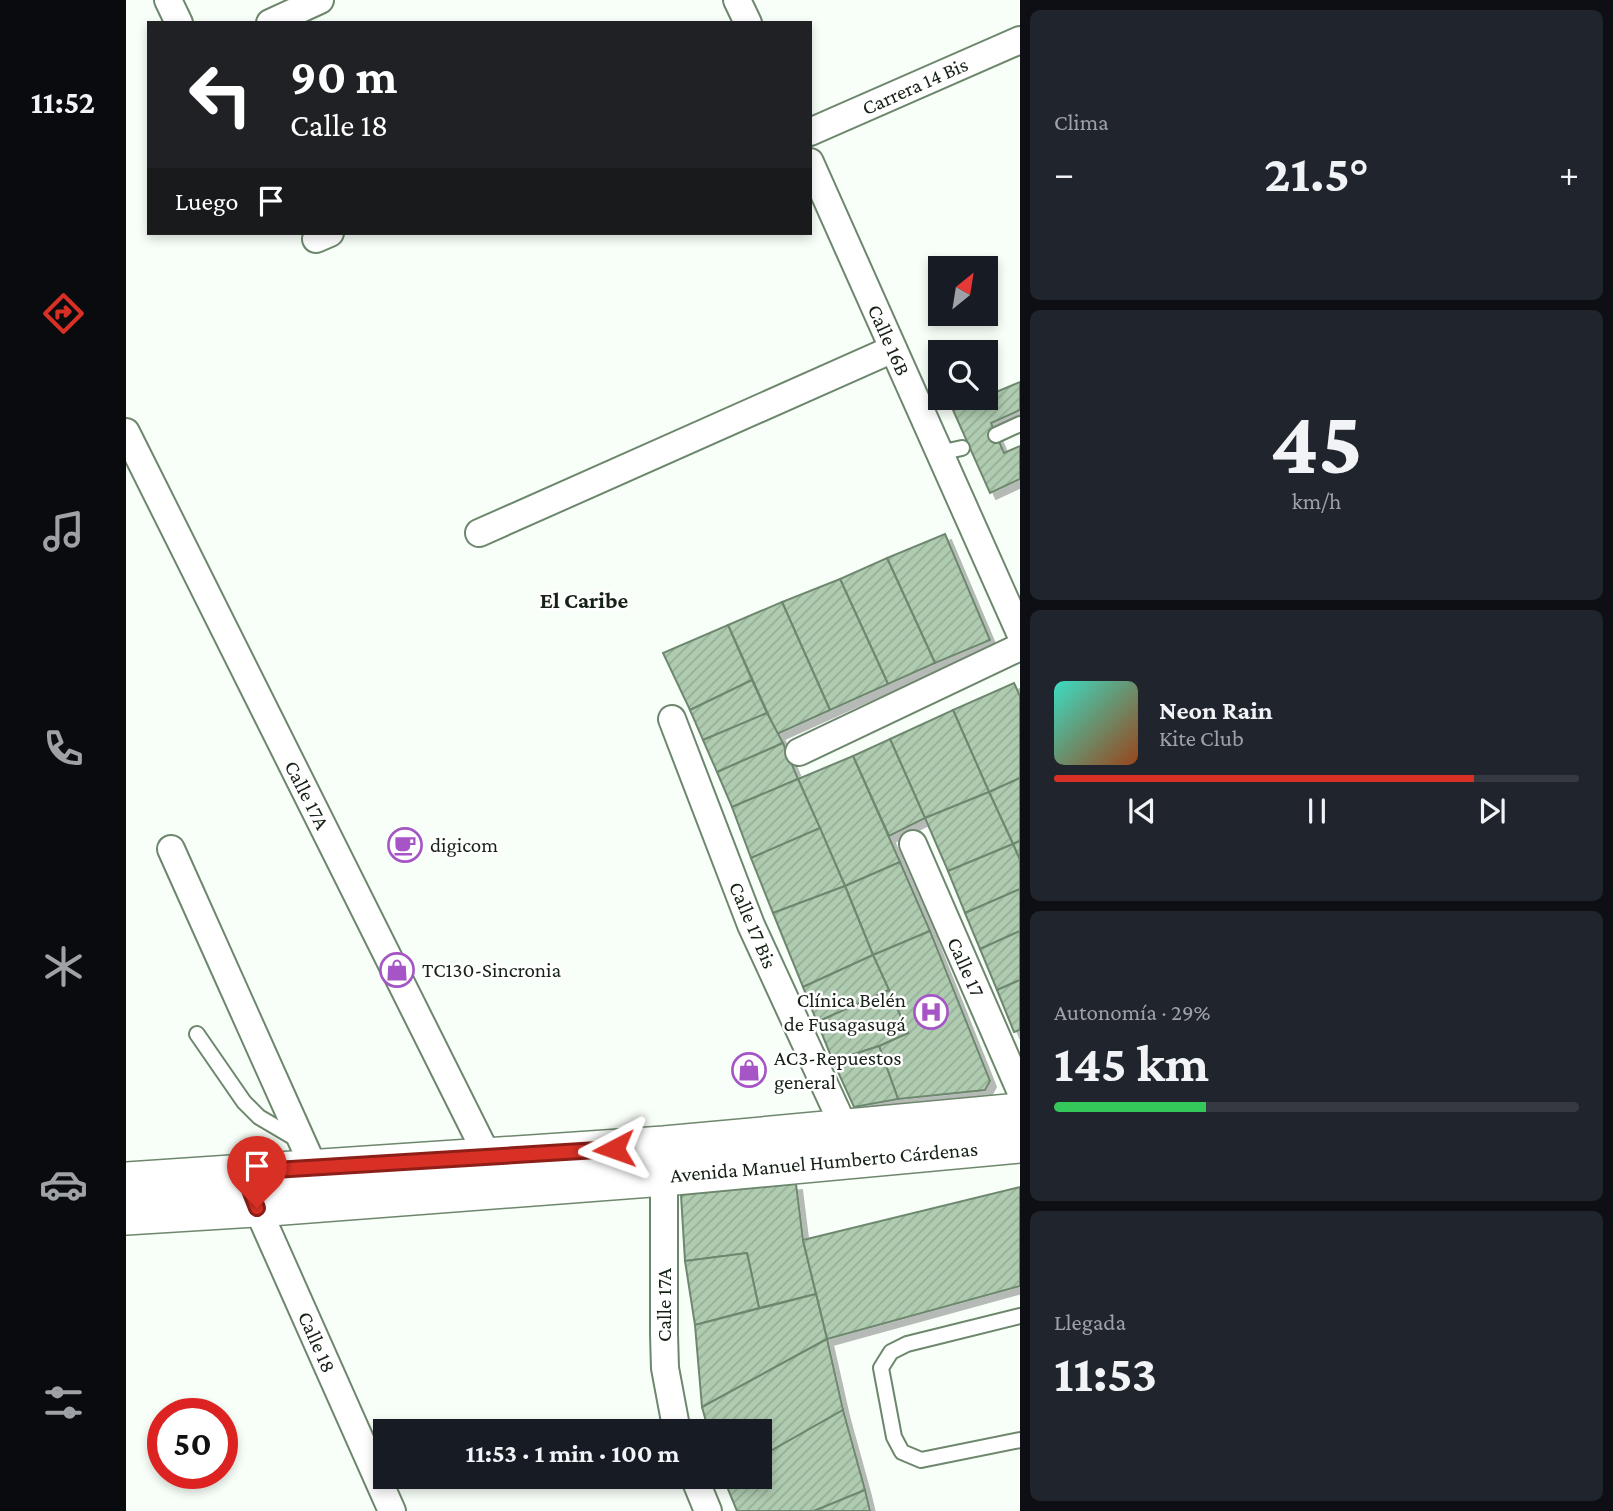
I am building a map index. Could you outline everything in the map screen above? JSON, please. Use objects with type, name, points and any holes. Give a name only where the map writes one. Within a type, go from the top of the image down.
[{"type":"main road","name":"Avenida Manuel Humberto Cárdenas","points":[[126,1181],[243,1172],[308,1156],[488,1157],[664,1145],[1020,1112]]},
{"type":"main road","name":"Avenida Manuel Humberto Cárdenas","points":[[126,1216],[664,1177],[1020,1144]]},
{"type":"street","points":[[168,0],[179,21]]},
{"type":"street","points":[[274,21],[320,0]]},
{"type":"street","points":[[737,0],[747,21]]},
{"type":"street","name":"Carrera 14 Bis","points":[[812,131],[1020,40]]},
{"type":"street","name":"Calle 16B","points":[[812,167],[893,349],[951,451],[1020,633]]},
{"type":"street","points":[[479,533],[893,349]]},
{"type":"street","name":"Calle 17A","points":[[126,432],[488,1157]]},
{"type":"street","points":[[799,752],[1020,647]]},
{"type":"street","name":"Calle 17 Bis","points":[[672,719],[751,925],[844,1127]]},
{"type":"street","name":"Calle 17","points":[[913,844],[1020,1090]]},
{"type":"street","points":[[172,849],[308,1156]]},
{"type":"street","name":"Calle 18","points":[[243,1172],[392,1511]]},
{"type":"street","name":"Calle 17A","points":[[664,1177],[665,1357],[674,1419]]},
{"type":"street","points":[[699,1489],[708,1511]]},
{"type":"lane","points":[[996,435],[1020,425]]},
{"type":"lane","points":[[197,1034],[244,1102],[308,1156]]},
{"type":"lane","points":[[1020,1316],[907,1344],[891,1352],[881,1367],[894,1437],[902,1452],[921,1460],[1020,1440]]},
{"type":"building","points":[[1020,382],[1020,410],[991,423],[1004,453],[1020,446],[1020,479],[990,493],[953,410],[998,410],[998,391]]},
{"type":"building","points":[[945,534],[990,640],[935,663],[887,558]]},
{"type":"building","points":[[887,558],[935,663],[888,684],[840,579]]},
{"type":"building","points":[[840,579],[888,684],[830,710],[782,602]]},
{"type":"building","points":[[782,602],[830,710],[777,734],[728,625]]},
{"type":"building","points":[[728,625],[752,680],[690,710],[663,653]]},
{"type":"building","points":[[752,680],[767,713],[703,740],[690,710]]},
{"type":"building","points":[[1014,683],[1020,696],[1020,778],[989,792],[953,710]]},
{"type":"building","points":[[953,710],[989,792],[925,818],[890,739]]},
{"type":"building","points":[[767,713],[783,743],[717,772],[703,740]]},
{"type":"building","points":[[890,739],[925,818],[889,836],[853,756]]},
{"type":"building","points":[[783,743],[798,779],[732,807],[717,772]]},
{"type":"building","points":[[853,756],[900,862],[845,886],[798,779]]},
{"type":"building","points":[[1020,778],[1020,841],[1013,844],[989,792]]},
{"type":"building","points":[[798,779],[820,828],[751,858],[732,807]]},
{"type":"building","points":[[989,792],[1013,844],[948,871],[925,818]]},
{"type":"building","points":[[820,828],[845,886],[773,913],[751,858]]},
{"type":"building","points":[[1020,841],[1020,860],[1013,844]]},
{"type":"building","points":[[1013,844],[1020,860],[1020,889],[965,913],[948,871]]},
{"type":"building","points":[[900,862],[930,931],[873,955],[845,886]]},
{"type":"building","points":[[845,886],[873,955],[803,987],[773,913]]},
{"type":"building","points":[[1020,889],[1020,931],[980,949],[965,913]]},
{"type":"building","name":"Clínica Belén de Fusagasugá","points":[[930,931],[990,1081],[985,1090],[898,1099],[879,1046],[908,1033],[873,955]]},
{"type":"building","points":[[1020,931],[1020,980],[997,990],[980,949]]},
{"type":"building","points":[[873,955],[889,990],[817,1022],[803,987]]},
{"type":"building","points":[[1020,980],[1020,1030],[1014,1032],[997,990]]},
{"type":"building","points":[[889,990],[908,1033],[833,1061],[817,1022]]},
{"type":"building","points":[[879,1046],[898,1099],[854,1107],[833,1061]]},
{"type":"building","points":[[796,1184],[803,1240],[816,1294],[759,1308],[747,1253],[685,1261],[681,1195]]},
{"type":"building","points":[[1020,1187],[1020,1286],[827,1339],[803,1240]]},
{"type":"building","points":[[747,1253],[759,1308],[695,1325],[685,1261]]},
{"type":"building","points":[[816,1294],[827,1339],[702,1407],[695,1325]]},
{"type":"building","points":[[827,1339],[843,1410],[772,1450],[772,1419],[705,1419],[702,1407]]},
{"type":"building","points":[[843,1410],[865,1490],[814,1511],[737,1511],[728,1489],[772,1489],[772,1450]]},
{"type":"building","points":[[865,1490],[870,1511],[814,1511]]},
{"type":"place","name":"digicom","points":[[405,845]]},
{"type":"place","name":"TC130-Sincronia","points":[[397,970]]},
{"type":"place","name":"Clínica Belén de Fusagasugá","points":[[931,1012]]},
{"type":"place","name":"AC3-Repuestos general","points":[[749,1070]]},
{"type":"district","name":"El Caribe","points":[[584,600]]},
{"type":"route","points":[[257,1208],[243,1172],[614,1149]]}]
